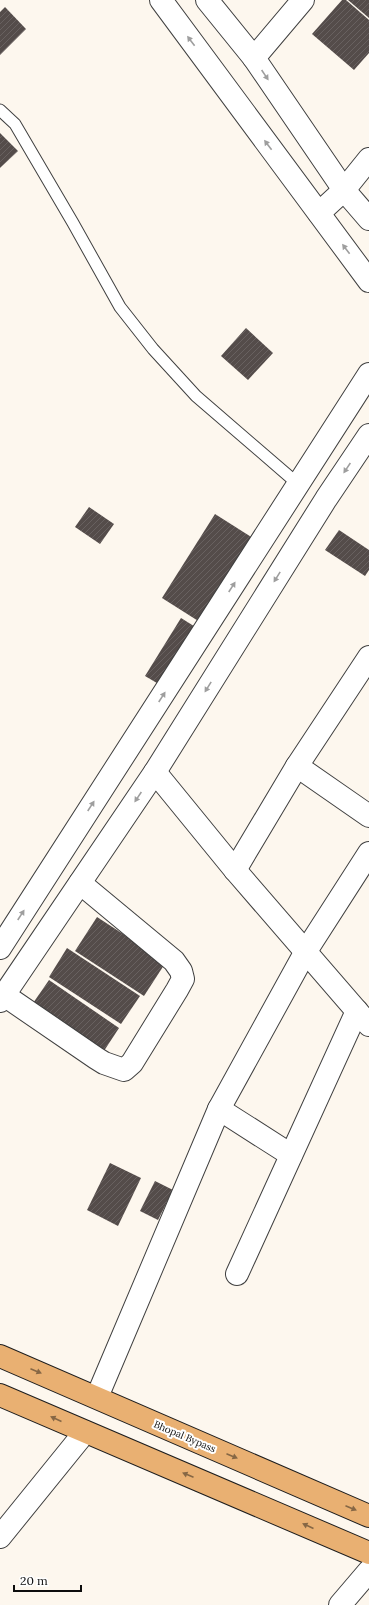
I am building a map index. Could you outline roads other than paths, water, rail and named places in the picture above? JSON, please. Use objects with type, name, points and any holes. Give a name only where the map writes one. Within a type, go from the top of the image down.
[{"type":"main road","name":"Bhopal Bypass","points":[[0,1356],[369,1516]]},
{"type":"main road","points":[[0,1395],[369,1553]]},
{"type":"street","points":[[161,0],[369,281]]},
{"type":"street","points":[[207,0],[254,58],[344,190],[369,219]]},
{"type":"street","points":[[254,58],[303,0]]},
{"type":"street","points":[[319,213],[344,190],[369,159]]},
{"type":"street","points":[[0,948],[369,374]]},
{"type":"street","points":[[80,883],[174,961],[181,972],[183,979],[132,1063],[124,1070],[104,1063],[2,998],[155,772],[326,499],[369,435]]},
{"type":"street","points":[[236,870],[297,766],[369,657]]},
{"type":"street","points":[[297,766],[369,816]]},
{"type":"street","points":[[155,772],[236,870],[363,1018],[291,1155],[237,1274]]},
{"type":"street","points":[[97,1397],[219,1109],[306,951],[369,853]]},
{"type":"street","points":[[219,1109],[291,1155]]},
{"type":"street","points":[[0,1537],[85,1432]]},
{"type":"street","points":[[340,1605],[369,1571]]},
{"type":"lane","points":[[0,110],[15,124],[120,307],[148,343],[196,396],[298,484]]}]
